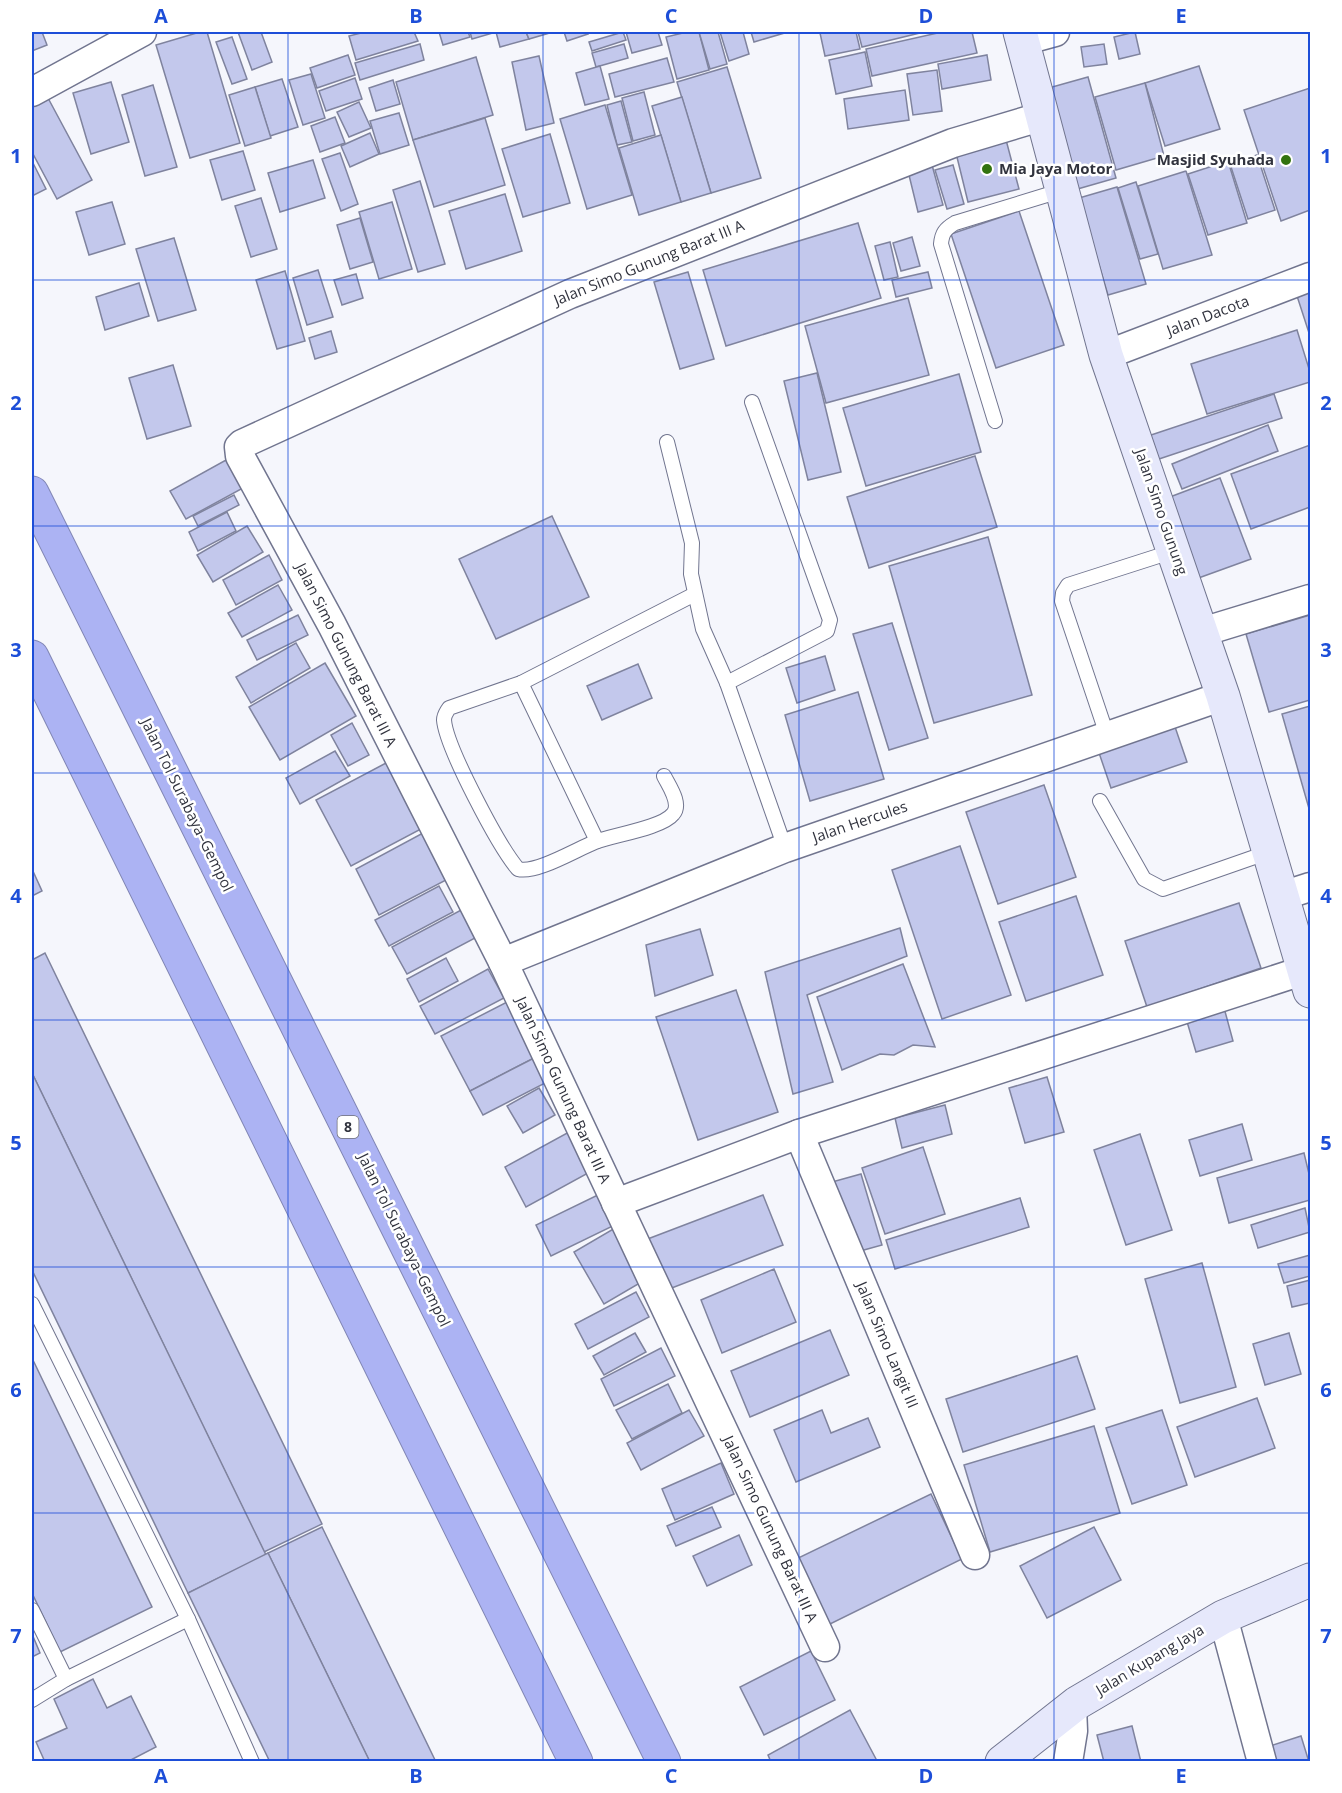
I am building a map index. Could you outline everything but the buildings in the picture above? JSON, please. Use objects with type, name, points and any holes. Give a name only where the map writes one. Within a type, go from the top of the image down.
[{"type":"highway","name":"Jalan Tol Surabaya–Gempol","points":[[32,493],[664,1761]]},
{"type":"highway","points":[[32,657],[576,1761]]},
{"type":"main road","name":"Jalan Simo Gunung","points":[[1021,36],[1040,117],[1063,190],[1106,355],[1202,632],[1270,852],[1297,891],[1308,980]]},
{"type":"main road","name":"Jalan Kupang Jaya","points":[[1002,1761],[1072,1707],[1223,1617],[1311,1580]]},
{"type":"street","points":[[32,92],[142,32]]},
{"type":"street","points":[[1021,36],[1055,32]]},
{"type":"street","name":"Jalan Simo Gunung Barat III A","points":[[825,1647],[503,962],[332,625],[240,456],[239,447],[570,294],[953,143],[1040,117]]},
{"type":"street","name":"Jalan Dacota","points":[[1106,355],[1311,277]]},
{"type":"street","points":[[1202,632],[1311,599]]},
{"type":"street","name":"Jalan Hercules","points":[[503,962],[785,848],[1223,696]]},
{"type":"street","points":[[616,1203],[799,1134],[1308,980]]},
{"type":"street","name":"Jalan Simo Langit III","points":[[799,1134],[975,1555]]},
{"type":"street","points":[[1223,1617],[1262,1761]]},
{"type":"street","points":[[1068,1761],[1073,1731],[1072,1707]]},
{"type":"lane","points":[[996,421],[941,244],[942,235],[946,228],[955,223],[1063,190]]},
{"type":"lane","points":[[727,683],[827,631],[830,627],[830,620],[752,402]]},
{"type":"lane","points":[[667,442],[692,543],[691,574],[703,629],[727,683],[785,848]]},
{"type":"lane","points":[[1107,735],[1062,601],[1063,593],[1068,585],[1174,551]]},
{"type":"lane","points":[[664,776],[677,804],[674,814],[665,820],[597,841],[536,867],[518,869],[459,766],[444,722],[444,715],[449,708],[521,683],[695,594]]},
{"type":"lane","points":[[521,683],[597,841]]},
{"type":"lane","points":[[1100,801],[1144,879],[1163,889],[1270,852]]},
{"type":"lane","points":[[32,1304],[188,1619],[252,1761]]},
{"type":"lane","points":[[32,1610],[66,1679]]},
{"type":"lane","points":[[32,1700],[66,1679],[188,1619]]},
{"type":"place","name":"Masjid Syuhada","points":[[1286,160]]},
{"type":"place","name":"Mia Jaya Motor","points":[[987,169]]}]
